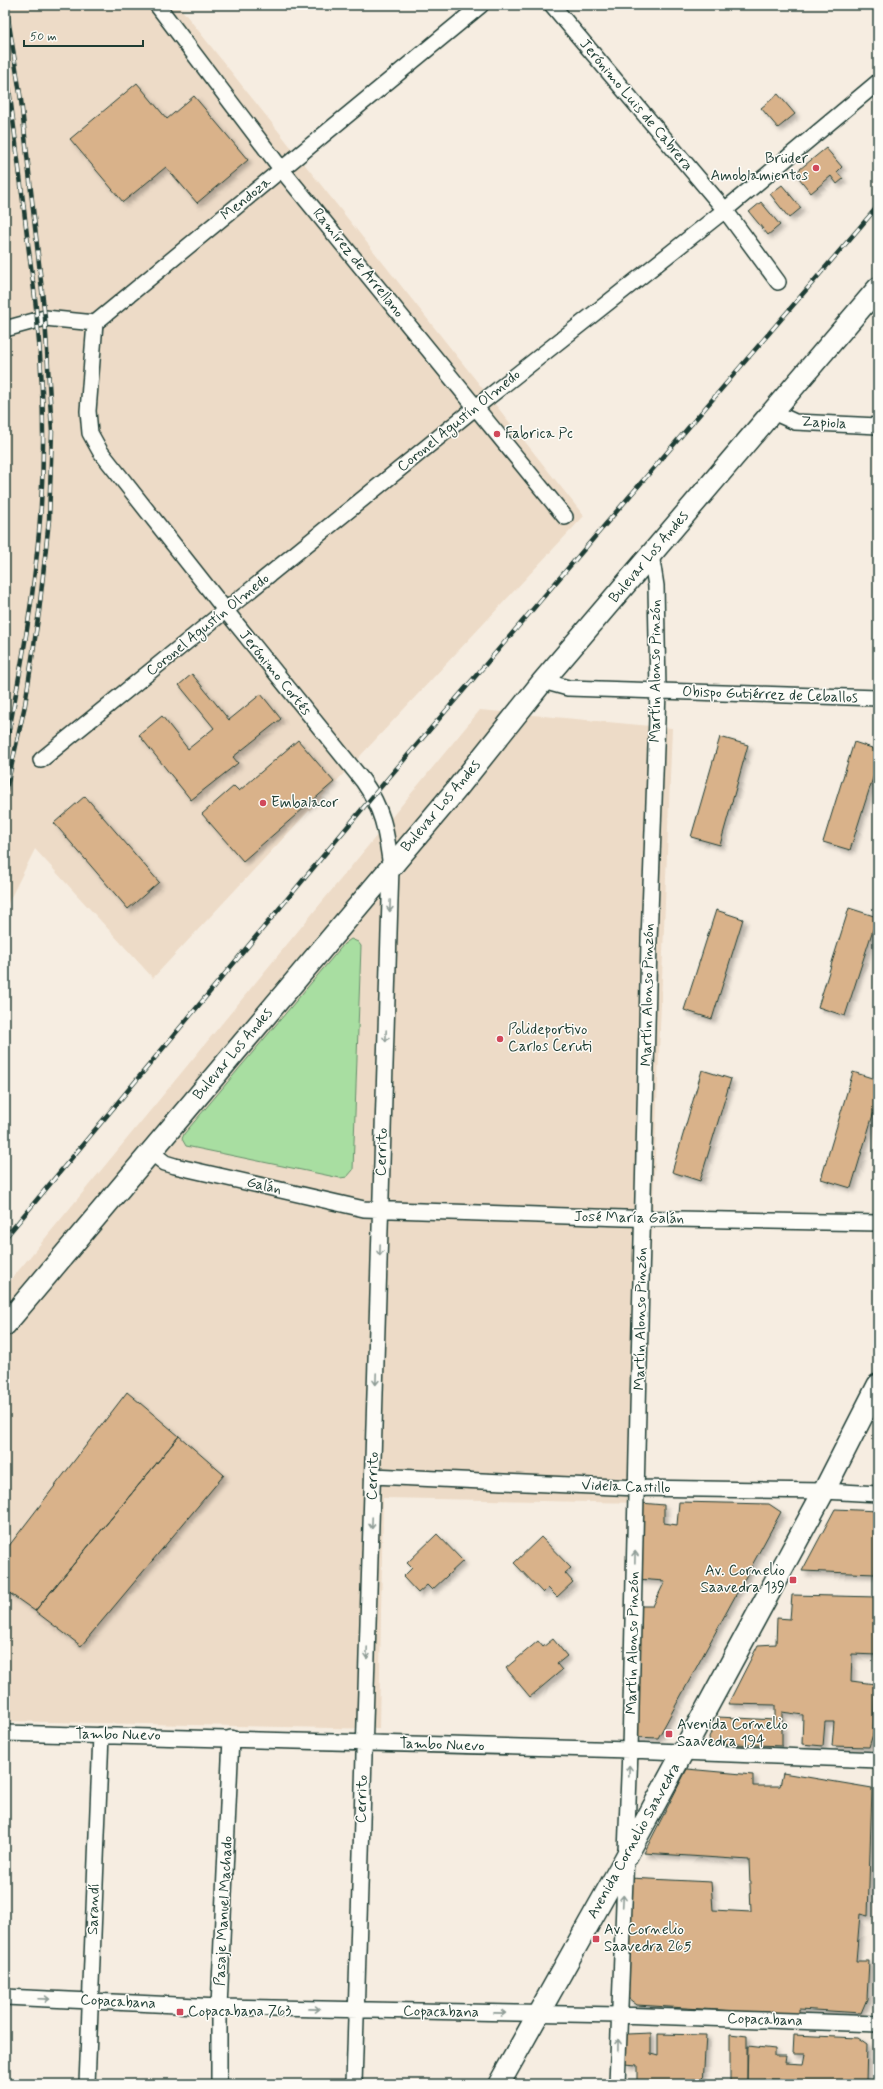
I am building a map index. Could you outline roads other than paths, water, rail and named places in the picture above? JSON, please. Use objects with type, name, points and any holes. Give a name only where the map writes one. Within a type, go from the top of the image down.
[{"type":"main road","name":"Bulevar Los Andes","points":[[5,1325],[456,790],[543,681],[878,288]]},
{"type":"main road","name":"Avenida Cornelio Saavedra","points":[[499,2084],[625,1859],[824,1491],[878,1386]]},
{"type":"street","name":"Ramírez de Arrellano","points":[[157,5],[282,170],[565,517]]},
{"type":"street","name":"Mendoza","points":[[95,323],[481,5]]},
{"type":"street","name":"Jerónimo Luis de Cabrera","points":[[552,5],[725,210],[778,282]]},
{"type":"street","name":"Coronel Agustín Olmedo","points":[[41,760],[476,407],[725,210],[878,82]]},
{"type":"street","points":[[5,329],[45,318],[95,323]]},
{"type":"street","name":"Jerónimo Cortés","points":[[95,323],[88,411],[90,433],[100,451],[363,781],[380,810],[387,835],[391,867]]},
{"type":"street","name":"Zapiola","points":[[773,412],[795,422],[878,426]]},
{"type":"street","name":"Martín Alonso Pinzón","points":[[617,2084],[618,2015],[630,1750],[649,933],[658,691],[656,586],[651,554]]},
{"type":"street","name":"Obispo Gutiérrez de Ceballos","points":[[543,681],[568,688],[878,698]]},
{"type":"street","name":"Cerrito","points":[[354,2084],[364,1743],[374,1476],[391,867]]},
{"type":"street","name":"Galán","points":[[151,1152],[165,1163],[175,1166],[364,1209],[381,1210]]},
{"type":"street","name":"José María Galán","points":[[381,1210],[878,1223]]},
{"type":"street","name":"Videla Castillo","points":[[374,1476],[637,1488],[824,1491],[878,1494]]},
{"type":"street","name":"Tambo Nuevo","points":[[5,1733],[630,1750],[878,1760]]},
{"type":"street","name":"Sarandí","points":[[87,2084],[101,1735]]},
{"type":"street","name":"Pasaje Manuel Machado","points":[[219,2084],[219,2007],[231,1738]]},
{"type":"street","name":"Copacabana","points":[[5,1997],[219,2007],[618,2015],[878,2024]]},
{"type":"railway","points":[[5,795],[25,705],[39,612],[49,520],[52,432],[45,318],[21,100],[6,5]]},
{"type":"railway","points":[[5,58],[36,308],[43,412],[41,505],[36,567],[22,659],[5,751]]},
{"type":"railway","points":[[5,1238],[373,796],[878,206]]},
{"type":"place","name":"Brüder Amoblamientos","points":[[816,168]]},
{"type":"place","name":"Fabrica Pc","points":[[497,434]]},
{"type":"place","name":"Embalacor","points":[[263,803]]},
{"type":"place","name":"Polideportivo Carlos Ceruti","points":[[500,1039]]},
{"type":"place","name":"Av. Cornelio Saavedra 139","points":[[793,1580]]},
{"type":"place","name":"Avenida Cornelio Saavedra 194","points":[[669,1734]]},
{"type":"place","name":"Av. Cornelio Saavedra 265","points":[[596,1939]]},
{"type":"place","name":"Copacabana 763","points":[[180,2012]]}]
